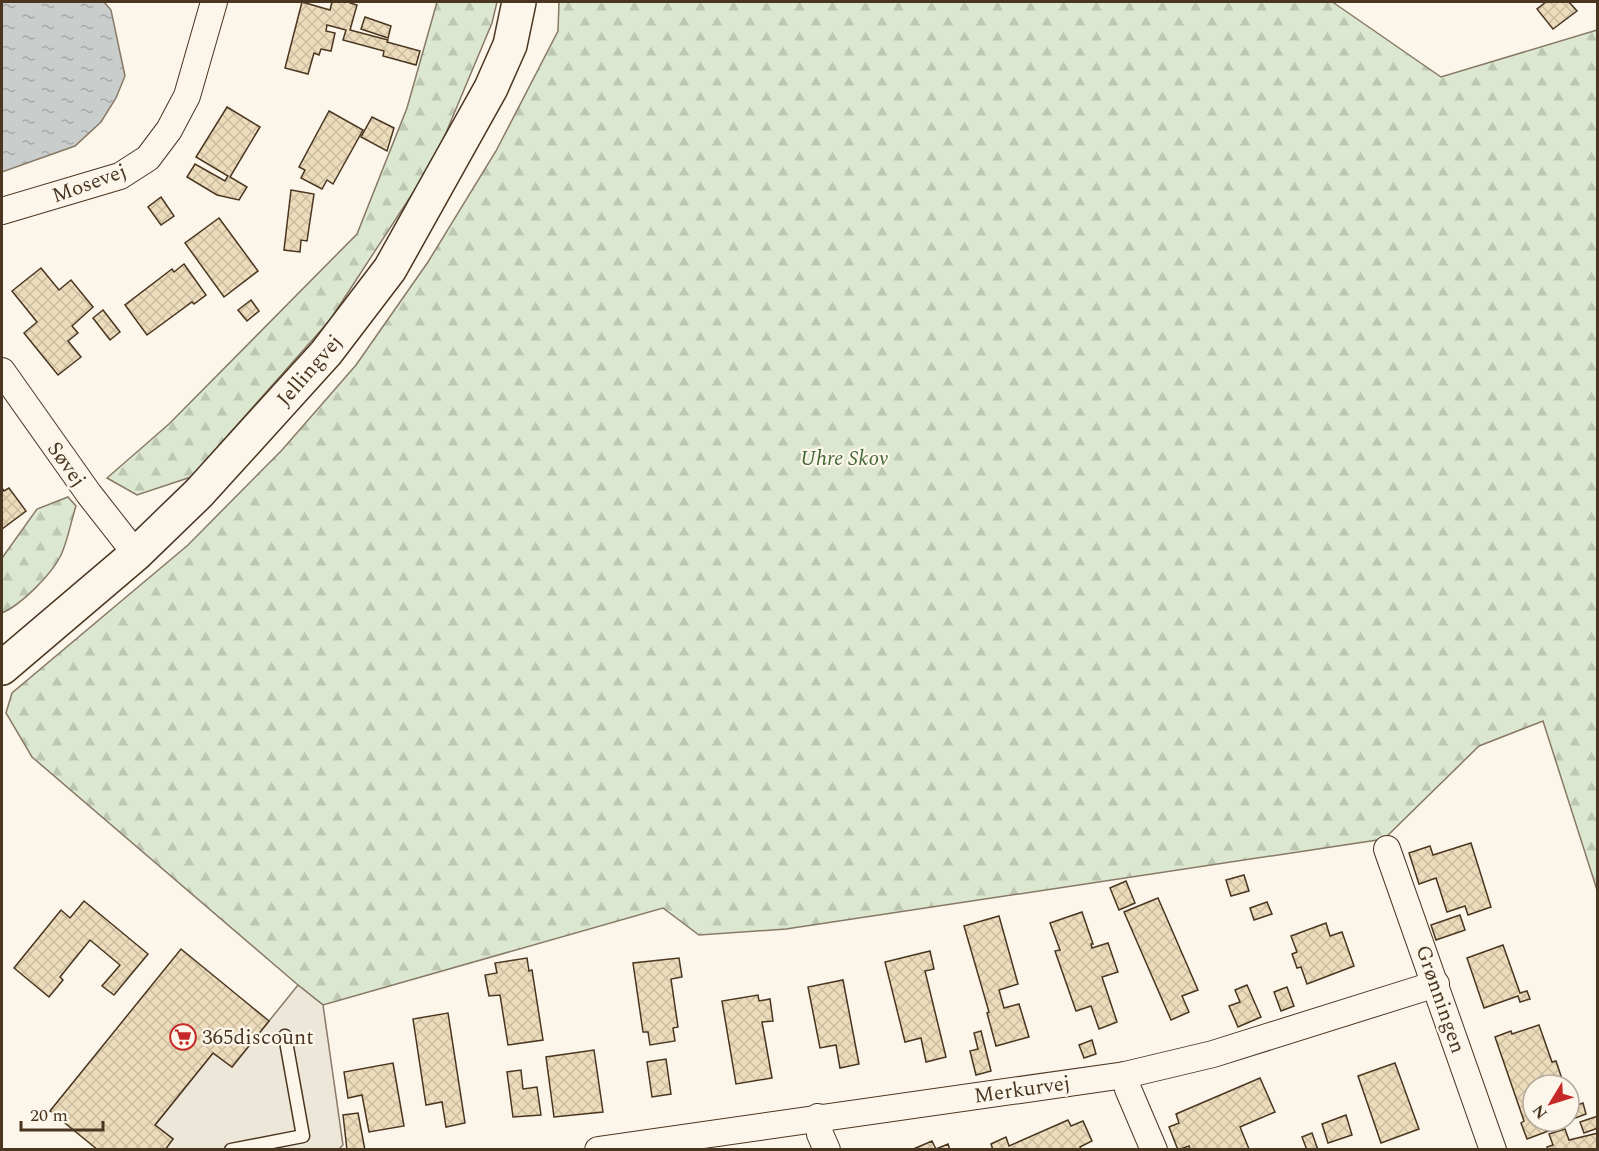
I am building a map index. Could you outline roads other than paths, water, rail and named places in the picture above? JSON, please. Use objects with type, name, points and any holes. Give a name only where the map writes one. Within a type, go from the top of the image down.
[{"type":"main road","name":"Jellingvej","points":[[2,668],[136,554],[199,493],[326,353],[390,269],[490,88],[510,45],[519,2]]},
{"type":"street","name":"Mosevej","points":[[2,211],[120,176],[148,158],[170,130],[187,96],[214,2]]},
{"type":"street","name":"Søvej","points":[[2,371],[89,494],[136,554]]},
{"type":"street","name":"Grønningen","points":[[1387,849],[1493,1149]]},
{"type":"street","name":"Merkurvej","points":[[598,1149],[1125,1075],[1213,1054],[1436,984]]},
{"type":"street","points":[[1125,1075],[1128,1089],[1154,1149]]},
{"type":"street","points":[[818,1117],[820,1134],[827,1149]]},
{"type":"lane","points":[[231,1149],[303,1136],[285,1036]]},
{"type":"water","points":[[2,2],[104,2],[111,10],[125,76],[116,98],[101,122],[75,146],[2,172]]},
{"type":"place","name":"365discount","points":[[183,1037]]},
{"type":"park label","name":"Uhre Skov","points":[[844,458]]}]
